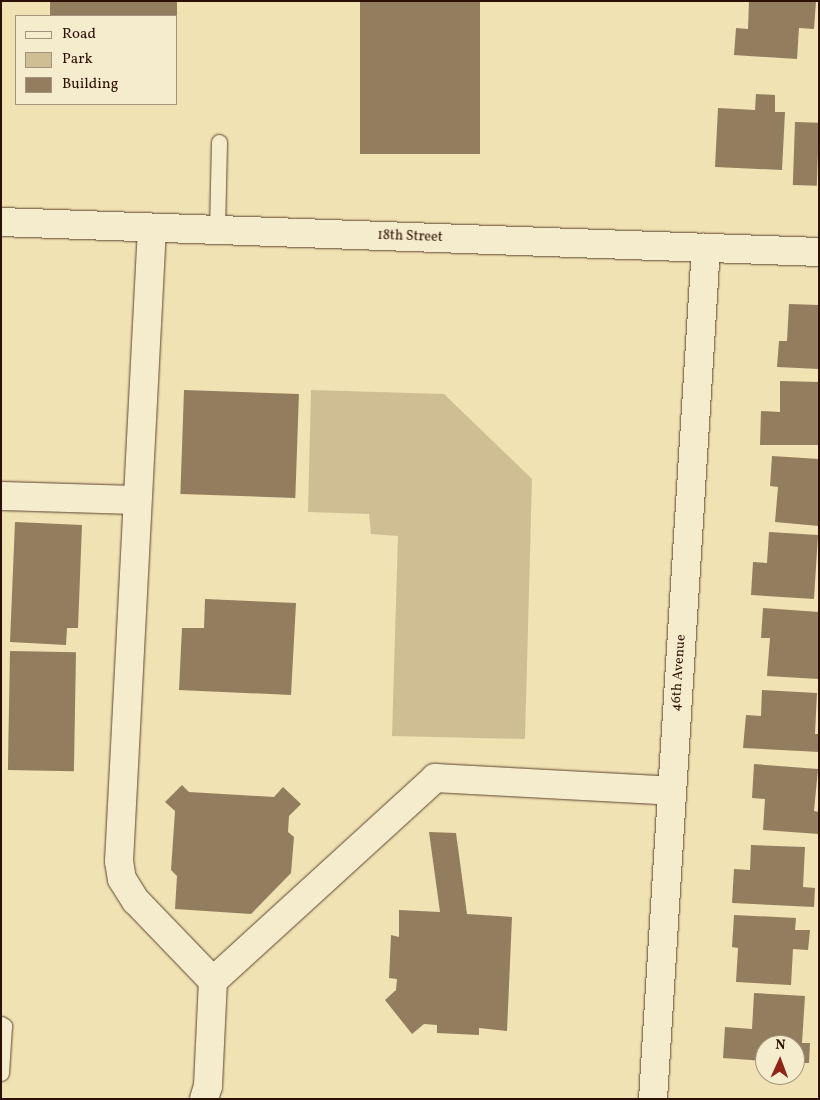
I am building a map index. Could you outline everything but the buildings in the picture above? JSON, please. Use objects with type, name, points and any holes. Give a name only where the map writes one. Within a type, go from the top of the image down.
[{"type":"street","name":"18th Street","points":[[1,222],[819,252]]},
{"type":"street","points":[[152,228],[119,861],[122,879],[136,901],[213,981]]},
{"type":"street","name":"46th Avenue","points":[[653,1099],[706,248]]},
{"type":"street","points":[[1,496],[137,500]]},
{"type":"street","points":[[208,1094],[213,981],[434,778],[672,791]]},
{"type":"lane","points":[[216,230],[219,142]]},
{"type":"lane","points":[[1,1024],[4,1026],[1,1072]]},
{"type":"green space","points":[[311,390],[444,394],[532,479],[525,739],[392,736],[398,536],[371,534],[369,514],[308,512]]}]
